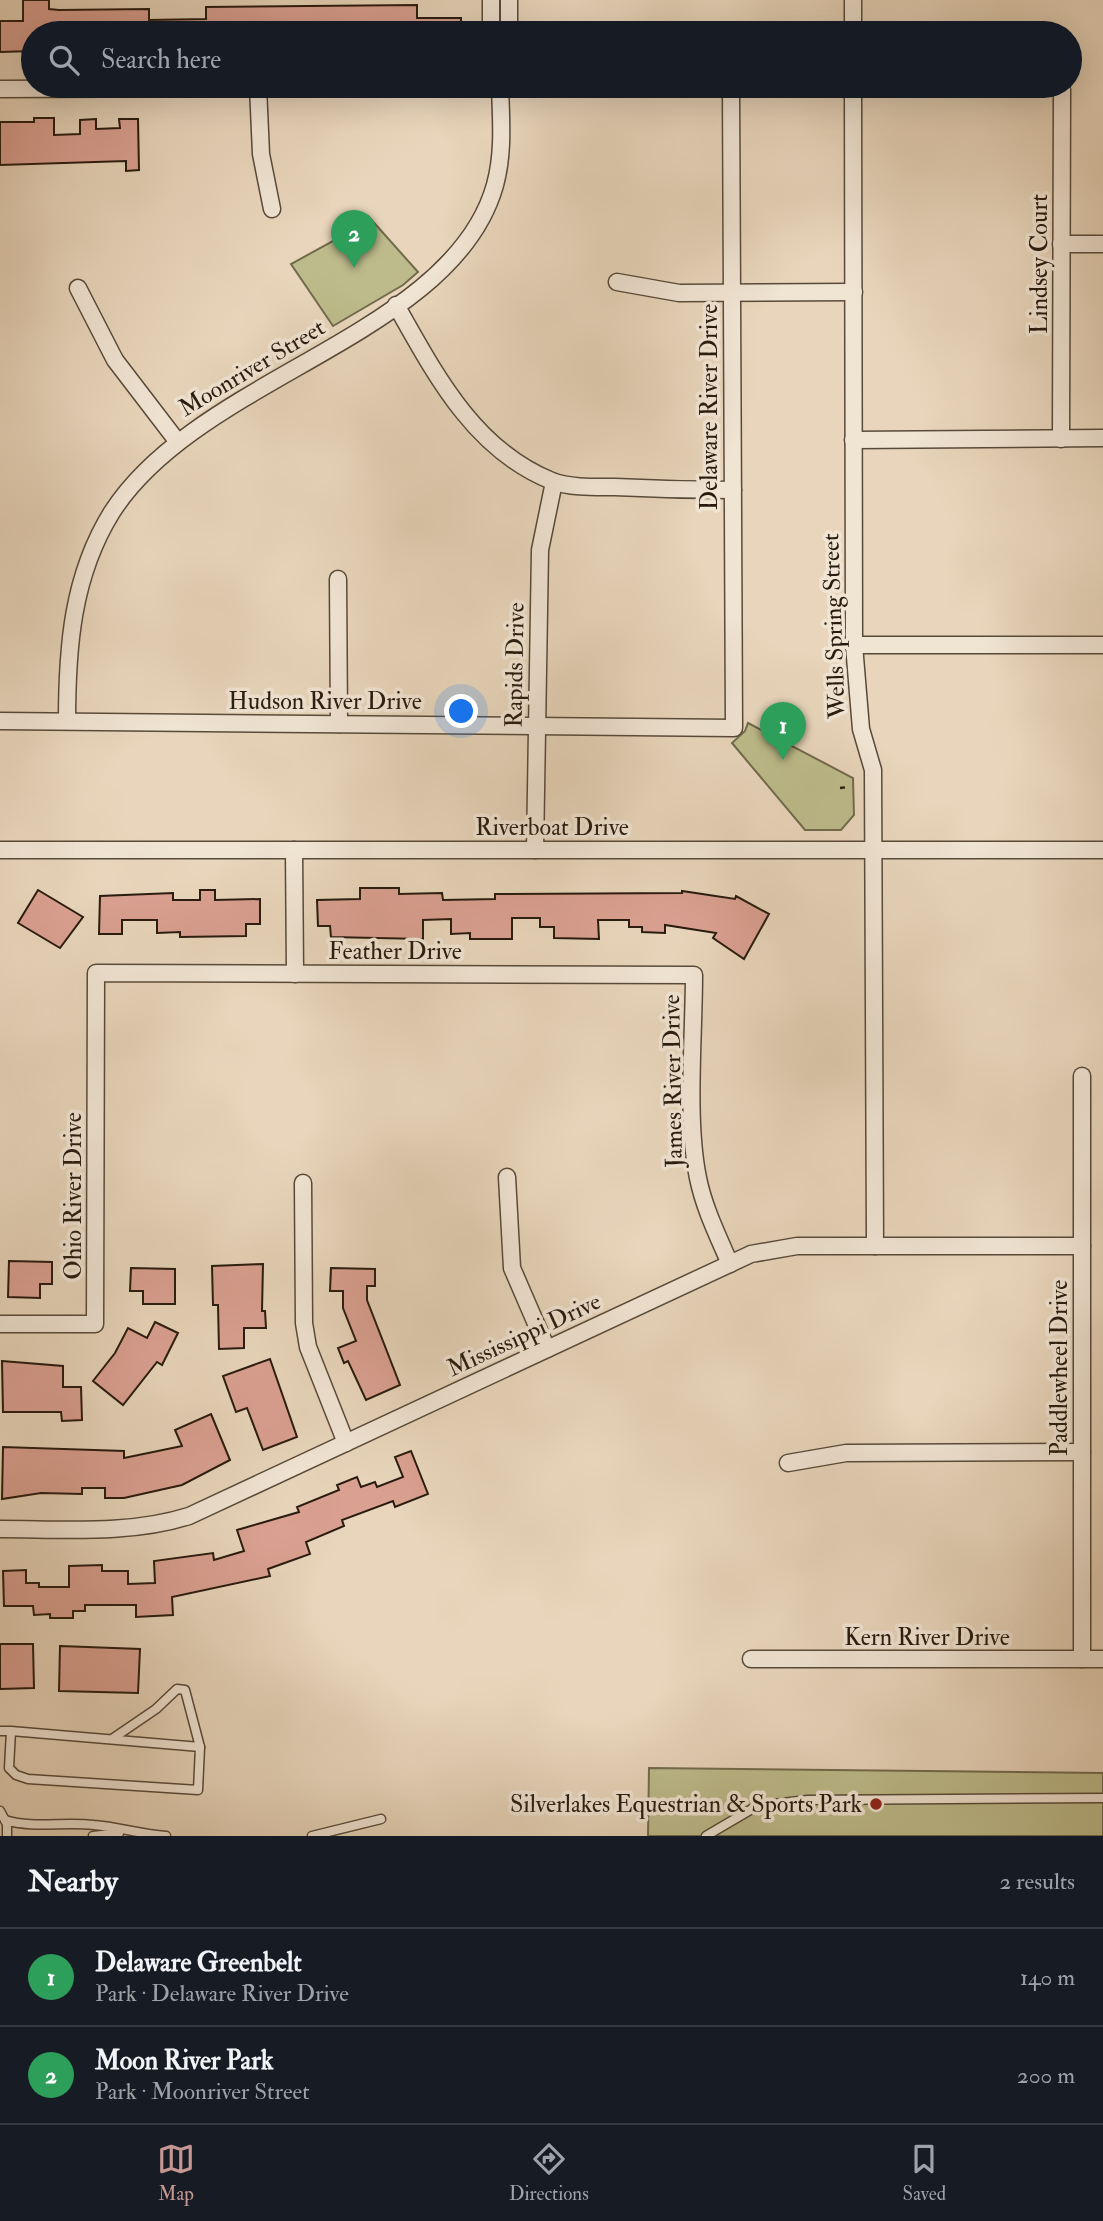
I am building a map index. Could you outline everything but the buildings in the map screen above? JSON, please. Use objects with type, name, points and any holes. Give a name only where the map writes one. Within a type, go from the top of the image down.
[{"type":"street","points":[[491,0],[491,21]]},
{"type":"street","points":[[509,0],[509,21]]},
{"type":"street","points":[[853,0],[853,21]]},
{"type":"street","points":[[0,89],[21,89]]},
{"type":"street","points":[[258,98],[261,154],[271,209]]},
{"type":"street","name":"Moonriver Street","points":[[67,721],[69,637],[78,593],[91,552],[113,512],[144,473],[177,441],[431,282],[456,256],[480,220],[494,187],[503,146],[501,98]]},
{"type":"street","name":"Delaware River Drive","points":[[731,98],[734,728]]},
{"type":"street","name":"Wells Spring Street","points":[[853,98],[855,645],[861,729],[873,770],[875,1246]]},
{"type":"street","name":"Lindsey Court","points":[[1061,439],[1062,98]]},
{"type":"street","points":[[1062,244],[1103,244]]},
{"type":"street","points":[[617,282],[679,293],[855,292]]},
{"type":"street","points":[[78,288],[115,360],[177,441]]},
{"type":"street","points":[[396,305],[453,402],[483,435],[515,461],[554,482],[592,487],[733,490]]},
{"type":"street","points":[[853,440],[1103,438]]},
{"type":"street","name":"Rapids Drive","points":[[535,850],[540,550],[554,482]]},
{"type":"street","points":[[338,579],[339,724]]},
{"type":"street","points":[[855,645],[1103,645]]},
{"type":"street","name":"Hudson River Drive","points":[[0,721],[734,728]]},
{"type":"street","name":"Riverboat Drive","points":[[0,850],[1103,850]]},
{"type":"street","points":[[294,850],[295,974]]},
{"type":"street","name":"Feather Drive","points":[[96,973],[694,975]]},
{"type":"street","name":"Ohio River Drive","points":[[0,1324],[95,1324],[96,973]]},
{"type":"street","name":"James River Drive","points":[[694,975],[695,1157],[708,1213],[730,1264]]},
{"type":"street","name":"Paddlewheel Drive","points":[[1082,1076],[1082,1659]]},
{"type":"street","points":[[507,1177],[512,1268],[547,1349]]},
{"type":"street","points":[[303,1183],[304,1323],[308,1346],[346,1443]]},
{"type":"street","name":"Mississippi Drive","points":[[0,1529],[131,1528],[163,1525],[189,1516],[767,1249],[797,1246],[1082,1247]]},
{"type":"street","points":[[788,1463],[846,1453],[1082,1452]]},
{"type":"street","name":"Kern River Drive","points":[[751,1660],[1103,1659]]},
{"type":"lane","points":[[11,1731],[9,1768],[16,1775],[28,1779],[198,1790],[200,1747],[185,1690],[177,1689],[156,1709],[112,1739]]},
{"type":"lane","points":[[0,1731],[200,1747]]},
{"type":"lane","points":[[706,1836],[757,1806],[808,1800],[1103,1798]]},
{"type":"lane","points":[[0,1811],[5,1819],[7,1836]]},
{"type":"lane","points":[[5,1819],[18,1824],[94,1825],[166,1836]]},
{"type":"lane","points":[[312,1836],[341,1832],[381,1819]]},
{"type":"lane","points":[[93,1836],[126,1832]]},
{"type":"path","points":[[840,788],[848,787]]},
{"type":"shaded area","points":[[368,216],[418,272],[403,285],[333,326],[291,264],[335,240]]},
{"type":"shaded area","points":[[748,723],[853,778],[854,815],[841,830],[805,830],[732,743],[745,731]]},
{"type":"shaded area","name":"Silverlakes Equestrian & Sports Park","points":[[649,1768],[1103,1773],[1103,1836],[648,1836]]},
{"type":"place","name":"Moon River Park","points":[[354,268]]},
{"type":"place","name":"Delaware Greenbelt","points":[[783,760]]},
{"type":"place","name":"Silverlakes Equestrian & Sports Park","points":[[876,1804]]}]
